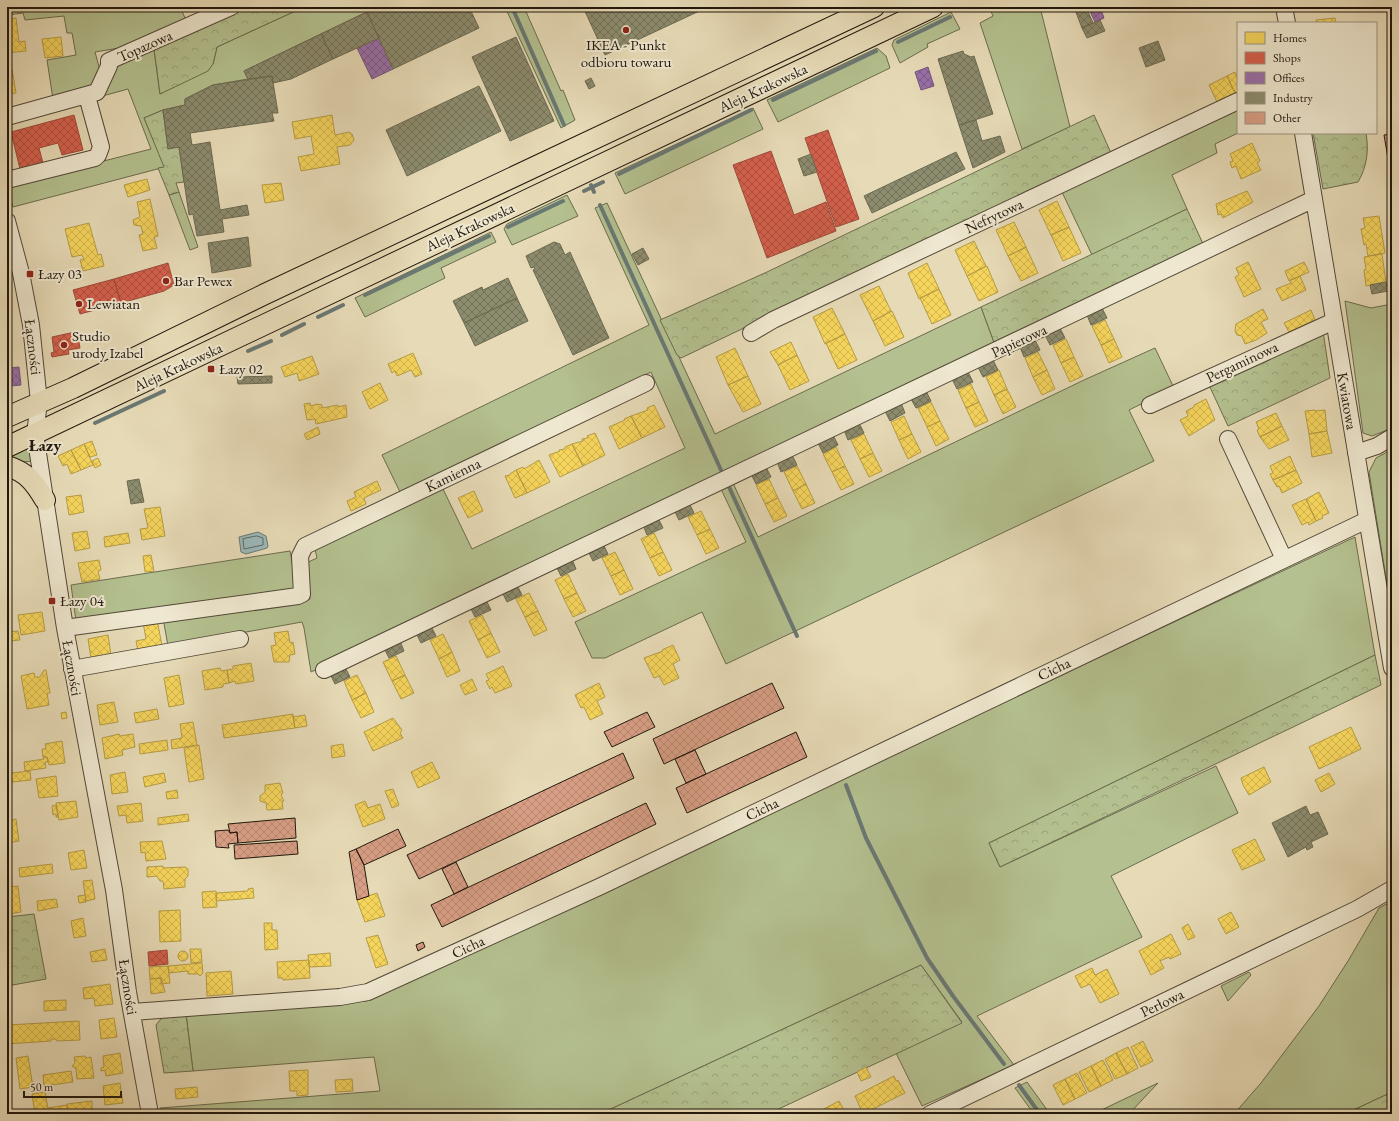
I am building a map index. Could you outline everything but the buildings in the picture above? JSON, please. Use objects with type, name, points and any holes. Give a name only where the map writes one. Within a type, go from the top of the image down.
[{"type":"main road","name":"Aleja Krakowska","points":[[7,417],[73,388],[265,294],[874,7]]},
{"type":"main road","name":"Aleja Krakowska","points":[[7,447],[933,7]]},
{"type":"main road","points":[[7,466],[17,469],[28,476],[45,500]]},
{"type":"street","name":"Topazowa","points":[[7,117],[97,92],[109,66],[109,61],[231,7]]},
{"type":"street","points":[[1284,7],[1287,22]]},
{"type":"street","points":[[7,180],[95,158],[98,155],[101,147],[86,96]]},
{"type":"street","name":"Nefrytowa","points":[[751,333],[773,320],[1237,101]]},
{"type":"street","name":"Kwiatowa","points":[[1303,134],[1392,668]]},
{"type":"street","name":"Papierowa","points":[[324,670],[723,482],[1314,199]]},
{"type":"street","name":"Łączności","points":[[7,221],[9,238],[28,308],[39,402],[35,434],[65,628],[114,890],[132,1012],[150,1114]]},
{"type":"street","name":"Pergaminowa","points":[[1150,405],[1334,321]]},
{"type":"street","name":"Kamienna","points":[[65,628],[290,598],[302,594],[300,556],[305,546],[646,383]]},
{"type":"street","points":[[1356,453],[1377,446],[1392,437]]},
{"type":"street","points":[[1228,439],[1284,559]]},
{"type":"street","name":"Cicha","points":[[132,1012],[340,997],[368,992],[599,887],[1367,520]]},
{"type":"street","points":[[72,669],[240,639]]},
{"type":"street","name":"Perłowa","points":[[930,1114],[1357,909],[1392,889]]},
{"type":"green space","points":[[7,7],[180,7],[186,20],[131,46],[95,52],[101,74],[93,88],[53,99],[47,60],[76,55],[72,33],[67,33],[64,16],[25,20],[23,13],[7,15]]},
{"type":"green space","points":[[247,7],[304,7],[217,47],[213,64],[208,71],[160,94],[154,49]]},
{"type":"green space","points":[[304,7],[377,7],[244,71],[248,79],[213,85],[185,99],[185,105],[163,110],[144,118],[165,167],[13,207],[7,188],[13,184],[151,149],[128,89],[99,97],[118,62],[154,49],[160,94],[213,64],[217,47]]},
{"type":"green space","points":[[505,7],[524,7],[561,91],[563,90],[575,120],[561,128]]},
{"type":"green space","points":[[989,7],[1040,7],[1070,127],[1022,149],[980,23],[993,16]]},
{"type":"green space","points":[[951,12],[960,29],[927,44],[928,47],[900,63],[892,45],[894,40]]},
{"type":"green space","points":[[877,48],[886,56],[890,68],[778,122],[767,100]]},
{"type":"green space","points":[[1237,106],[1237,133],[1215,144],[1217,153],[1172,175],[1187,209],[1092,255],[1061,190]]},
{"type":"green space","points":[[753,108],[763,129],[625,194],[615,173]]},
{"type":"green space","points":[[163,110],[168,148],[179,147],[184,182],[176,183],[179,192],[169,195],[158,168],[164,167],[144,118]]},
{"type":"green space","points":[[1094,115],[1111,153],[681,358],[677,355],[660,320],[767,272]]},
{"type":"green space","points":[[1313,134],[1366,134],[1366,158],[1358,182],[1323,189]]},
{"type":"green space","points":[[179,192],[198,247],[190,250],[169,195]]},
{"type":"green space","points":[[567,195],[578,216],[512,245],[504,229],[507,224]]},
{"type":"green space","points":[[607,203],[715,434],[981,307],[995,345],[311,672],[302,622],[168,646],[163,618],[310,599],[304,564],[317,558],[315,549],[443,489],[472,549],[685,448],[651,372],[400,492],[382,455],[649,325],[595,208]]},
{"type":"green space","points":[[1187,209],[1204,246],[995,345],[981,307]]},
{"type":"green space","points":[[491,232],[496,242],[441,268],[445,278],[365,317],[355,298]]},
{"type":"green space","points":[[1345,301],[1371,308],[1392,304],[1392,428],[1372,436],[1363,433]]},
{"type":"green space","points":[[1323,331],[1330,378],[1228,426],[1209,385]]},
{"type":"green space","points":[[1155,348],[1174,388],[1129,410],[1154,461],[726,664],[702,612],[605,658],[592,658],[575,622],[746,542],[721,489],[733,483],[758,537],[1084,380]]},
{"type":"green space","points":[[1392,442],[1392,615],[1369,472],[1376,458],[1391,450],[1389,444]]},
{"type":"green space","points":[[25,449],[29,450],[33,461],[23,462],[20,465],[7,458]]},
{"type":"green space","points":[[1355,537],[1375,655],[989,843],[1000,867],[1216,766],[1238,813],[1111,876],[1142,937],[977,1016],[1014,1065],[922,1106],[896,1053],[962,1022],[921,965],[600,1114],[161,1114],[160,1108],[380,1091],[374,1057],[193,1071],[186,1014],[367,1001]]},
{"type":"green space","points":[[290,551],[297,588],[76,621],[71,585]]},
{"type":"green space","points":[[1375,655],[1381,685],[1000,867],[989,843]]},
{"type":"green space","points":[[1392,901],[1392,1092],[1345,1114],[1234,1114],[1261,1083],[1319,1006],[1348,961],[1379,908]]},
{"type":"green space","points":[[34,914],[46,979],[7,986],[7,917]]},
{"type":"green space","points":[[921,965],[962,1023],[768,1114],[600,1114]]},
{"type":"green space","points":[[1249,972],[1251,975],[1228,1001],[1221,986]]},
{"type":"green space","points":[[186,1014],[193,1071],[164,1073],[156,1025],[164,1015]]},
{"type":"green space","points":[[1027,1082],[1050,1114],[1034,1114],[1015,1088]]},
{"type":"green space","points":[[1158,1083],[1129,1114],[1093,1114]]},
{"type":"green space","points":[[1392,1092],[1392,1114],[1345,1114]]},
{"type":"water","points":[[258,532],[266,536],[267,548],[246,554],[241,552],[239,537]]},
{"type":"waterway","points":[[512,7],[564,125]]},
{"type":"waterway","points":[[898,42],[950,17]]},
{"type":"waterway","points":[[773,100],[876,51]]},
{"type":"waterway","points":[[619,174],[751,110]]},
{"type":"waterway","points":[[584,191],[603,182]]},
{"type":"waterway","points":[[591,185],[594,192]]},
{"type":"waterway","points":[[508,227],[563,201]]},
{"type":"waterway","points":[[600,205],[721,470]]},
{"type":"waterway","points":[[365,295],[489,236]]},
{"type":"waterway","points":[[318,317],[343,305]]},
{"type":"waterway","points":[[282,335],[304,324]]},
{"type":"waterway","points":[[248,351],[271,341]]},
{"type":"waterway","points":[[95,423],[164,391]]},
{"type":"waterway","points":[[729,487],[797,636]]},
{"type":"waterway","points":[[846,785],[866,838],[927,958],[953,996],[1004,1064]]},
{"type":"waterway","points":[[1019,1085],[1040,1114]]},
{"type":"place","name":"IKEA - Punkt odbioru towaru","points":[[626,30]]},
{"type":"place","name":"Łazy 03","points":[[30,274]]},
{"type":"place","name":"Bar Pewex","points":[[166,281]]},
{"type":"place","name":"Lewiatan","points":[[79,304]]},
{"type":"place","name":"Studio urody Izabel","points":[[64,345]]},
{"type":"place","name":"Łazy 02","points":[[211,369]]},
{"type":"place","name":"Łazy 04","points":[[52,601]]},
{"type":"district","name":"Łazy","points":[[45,445]]}]
